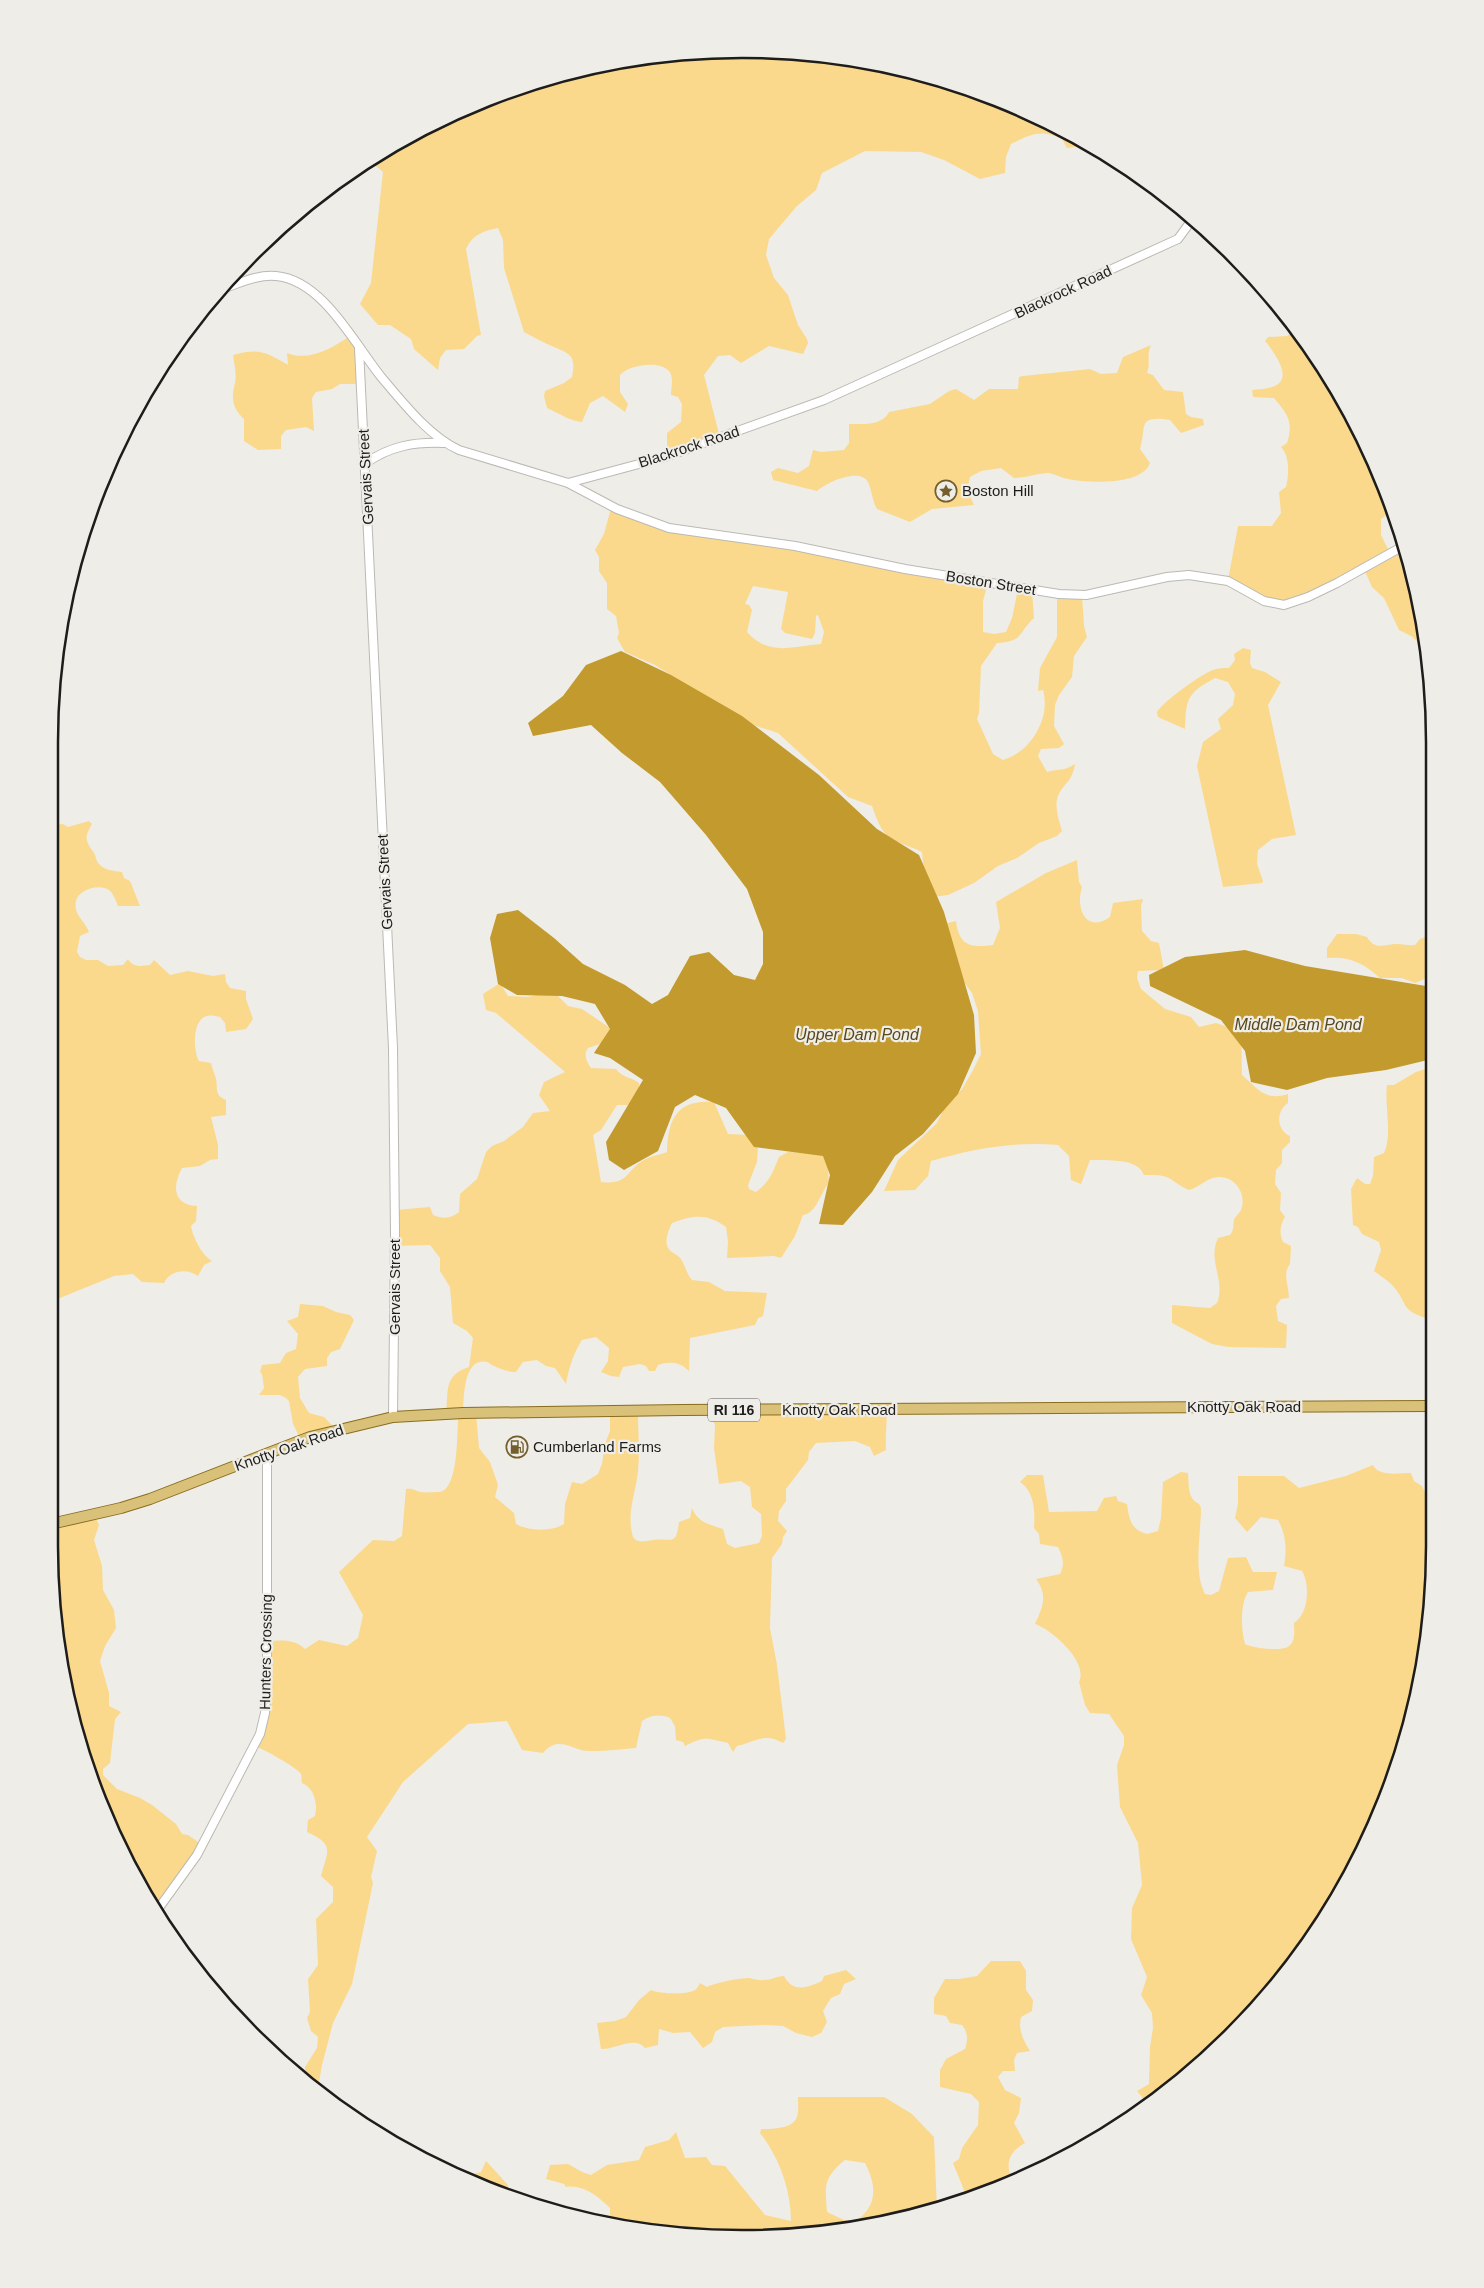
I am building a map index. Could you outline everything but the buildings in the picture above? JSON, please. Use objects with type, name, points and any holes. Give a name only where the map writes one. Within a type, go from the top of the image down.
[{"type":"main road","name":"Knotty Oak Road","points":[[58,1521],[93,1515],[150,1499],[310,1437],[393,1418],[463,1413],[691,1410],[1426,1406]]},
{"type":"street","name":"Blackrock Road","points":[[568,483],[665,457],[824,400],[1178,239],[1189,224]]},
{"type":"street","points":[[233,285],[262,275],[292,279],[309,290],[337,317],[382,378],[444,443],[459,450],[568,483]]},
{"type":"street","name":"Gervais Street","points":[[359,346],[394,1084],[395,1295],[393,1418]]},
{"type":"street","points":[[366,463],[394,448],[425,442],[444,443]]},
{"type":"street","name":"Boston Street","points":[[568,483],[617,510],[669,528],[794,546],[906,569],[1059,594],[1086,595],[1167,577],[1188,575],[1228,581],[1264,601],[1284,605],[1308,597],[1337,583],[1398,549]]},
{"type":"street","name":"Hunters Crossing","points":[[160,1906],[187,1871],[207,1838],[260,1734],[264,1719],[267,1682],[267,1454]]},
{"type":"shaded area","points":[[697,59],[787,59],[831,63],[876,71],[962,94],[1045,128],[1079,146],[1067,148],[1062,139],[1048,134],[1031,135],[1011,144],[1006,157],[1005,173],[980,179],[944,160],[921,152],[865,151],[822,173],[816,190],[797,206],[769,239],[766,255],[774,278],[788,295],[798,325],[807,339],[808,343],[803,354],[769,346],[741,363],[730,355],[718,356],[704,375],[720,438],[667,454],[667,433],[681,422],[682,404],[678,397],[671,395],[671,376],[669,371],[664,368],[651,365],[637,366],[620,375],[620,392],[628,404],[625,412],[603,396],[590,403],[582,422],[547,408],[544,396],[545,391],[564,383],[572,377],[573,360],[565,352],[524,332],[504,268],[503,240],[498,228],[479,234],[471,240],[466,249],[481,335],[477,336],[464,349],[446,350],[440,358],[438,370],[414,349],[411,339],[390,325],[378,325],[360,304],[371,283],[383,172],[375,165],[400,149],[439,128],[522,94],[608,71],[653,63]]},
{"type":"shaded area","points":[[1291,333],[1335,400],[1356,439],[1374,480],[1387,515],[1381,519],[1381,535],[1389,551],[1396,551],[1403,567],[1419,643],[1411,636],[1399,630],[1384,598],[1372,587],[1363,567],[1309,596],[1278,604],[1228,580],[1238,526],[1272,526],[1281,513],[1279,492],[1286,487],[1288,471],[1286,455],[1281,447],[1287,443],[1289,435],[1288,418],[1274,398],[1253,397],[1252,390],[1265,389],[1279,383],[1282,378],[1280,365],[1265,341],[1268,337],[1287,336]]},
{"type":"shaded area","points":[[350,336],[358,346],[360,384],[340,384],[332,389],[316,392],[312,398],[314,431],[306,427],[286,430],[281,436],[281,449],[258,450],[244,441],[244,419],[237,411],[233,398],[236,376],[233,355],[262,352],[288,365],[287,353],[304,356],[312,355],[336,345]]},
{"type":"shaded area","points":[[1151,345],[1147,373],[1153,375],[1164,390],[1183,392],[1186,414],[1203,419],[1204,425],[1181,433],[1170,420],[1152,419],[1147,421],[1140,449],[1150,463],[1145,470],[1136,476],[1100,482],[1065,478],[1049,473],[1014,478],[1001,468],[981,471],[970,477],[967,490],[974,505],[932,509],[910,522],[877,509],[868,482],[864,478],[850,476],[828,484],[817,491],[773,480],[771,472],[778,468],[798,473],[809,466],[813,450],[821,452],[844,450],[849,443],[849,424],[877,422],[886,417],[889,412],[930,404],[949,391],[956,389],[974,400],[989,389],[1018,389],[1019,377],[1023,376],[1090,369],[1101,374],[1117,373],[1123,357]]},
{"type":"shaded area","points":[[611,508],[668,528],[988,583],[983,601],[983,632],[994,634],[1006,632],[1012,618],[1018,589],[1032,591],[1034,618],[1019,636],[1006,642],[997,643],[981,666],[979,713],[977,719],[993,754],[1003,760],[1022,750],[1030,742],[1041,722],[1045,701],[1043,690],[1038,691],[1040,668],[1057,637],[1057,593],[1082,595],[1084,626],[1087,637],[1074,656],[1072,677],[1059,695],[1055,705],[1054,726],[1064,744],[1059,748],[1041,749],[1038,756],[1047,772],[1064,769],[1075,764],[1070,779],[1060,791],[1057,800],[1057,814],[1062,831],[1057,836],[1039,843],[1017,858],[998,866],[974,883],[948,895],[933,897],[925,882],[922,852],[887,835],[880,826],[872,806],[848,797],[778,733],[750,724],[655,665],[625,652],[617,638],[619,633],[616,616],[607,609],[607,583],[599,571],[599,557],[595,550],[604,534]],"holes":[[[753,586],[788,592],[781,629],[785,633],[812,639],[815,633],[816,616],[818,615],[824,632],[821,644],[791,648],[773,647],[755,640],[747,632],[752,610],[749,605],[745,604]]]},
{"type":"shaded area","points":[[1243,648],[1251,650],[1250,663],[1252,668],[1265,672],[1281,682],[1268,705],[1296,835],[1272,839],[1258,850],[1257,864],[1262,883],[1223,887],[1197,766],[1203,742],[1221,729],[1218,719],[1233,705],[1235,694],[1228,682],[1215,678],[1199,688],[1190,697],[1186,710],[1185,729],[1158,717],[1157,712],[1183,688],[1200,677],[1215,669],[1229,668],[1235,660],[1234,654]]},
{"type":"shaded area","points":[[89,821],[92,824],[87,839],[98,863],[106,869],[122,872],[124,878],[130,881],[140,906],[118,906],[112,893],[105,888],[90,889],[81,894],[76,901],[76,910],[89,932],[80,936],[77,952],[80,957],[86,960],[98,960],[108,966],[123,965],[128,959],[135,965],[150,965],[154,960],[170,975],[188,971],[213,976],[225,974],[226,982],[230,988],[246,991],[246,999],[253,1019],[246,1029],[226,1032],[225,1023],[220,1017],[208,1016],[202,1018],[196,1029],[195,1043],[197,1056],[199,1061],[211,1063],[218,1094],[226,1100],[226,1115],[211,1117],[218,1145],[218,1159],[210,1160],[200,1166],[182,1168],[176,1188],[179,1198],[183,1202],[197,1206],[196,1221],[191,1226],[192,1231],[201,1250],[212,1261],[204,1265],[198,1276],[184,1271],[174,1273],[164,1283],[142,1282],[133,1274],[114,1276],[58,1299],[58,825],[63,824],[68,827]]},
{"type":"shaded area","points":[[1077,860],[1079,882],[1082,887],[1080,895],[1081,910],[1089,921],[1102,921],[1110,917],[1113,903],[1143,899],[1141,906],[1142,931],[1151,941],[1159,943],[1164,970],[1138,971],[1137,978],[1141,989],[1165,1009],[1191,1017],[1199,1027],[1216,1023],[1241,1032],[1242,1075],[1263,1093],[1274,1096],[1288,1094],[1288,1103],[1281,1111],[1279,1120],[1282,1129],[1290,1136],[1290,1142],[1282,1150],[1282,1163],[1276,1170],[1275,1184],[1281,1193],[1280,1210],[1285,1217],[1281,1229],[1282,1239],[1283,1242],[1291,1246],[1290,1264],[1286,1272],[1289,1298],[1281,1299],[1276,1306],[1278,1321],[1287,1325],[1286,1348],[1228,1347],[1212,1344],[1172,1323],[1172,1305],[1210,1308],[1217,1303],[1219,1286],[1214,1255],[1215,1246],[1218,1238],[1230,1235],[1234,1220],[1241,1209],[1243,1201],[1236,1184],[1226,1178],[1213,1178],[1189,1190],[1165,1176],[1144,1175],[1135,1165],[1113,1160],[1090,1160],[1081,1184],[1071,1180],[1069,1156],[1058,1145],[1026,1144],[994,1147],[931,1161],[928,1176],[915,1190],[884,1191],[898,1160],[937,1123],[945,1106],[962,1089],[981,1054],[978,1011],[972,993],[954,968],[944,924],[956,921],[960,936],[967,944],[978,946],[993,945],[1000,928],[996,902],[1046,873]]},
{"type":"shaded area","points":[[1337,934],[1356,934],[1367,937],[1370,942],[1377,946],[1394,944],[1415,945],[1420,939],[1426,937],[1426,978],[1415,983],[1402,978],[1380,978],[1368,968],[1349,959],[1327,958],[1327,948]]},
{"type":"shaded area","points":[[500,983],[508,996],[528,997],[553,991],[568,1006],[582,1009],[613,1030],[609,1041],[588,1048],[586,1053],[587,1061],[591,1068],[616,1069],[621,1074],[639,1083],[639,1096],[628,1105],[617,1105],[601,1130],[593,1135],[601,1182],[623,1179],[641,1162],[667,1152],[670,1130],[677,1114],[691,1104],[714,1102],[728,1134],[749,1135],[758,1145],[757,1162],[748,1185],[749,1189],[756,1192],[760,1189],[770,1177],[779,1157],[788,1152],[827,1154],[829,1183],[812,1211],[803,1215],[795,1236],[781,1258],[774,1256],[727,1258],[728,1242],[726,1227],[719,1222],[706,1217],[693,1217],[672,1223],[668,1234],[667,1246],[681,1259],[692,1280],[709,1282],[725,1291],[767,1293],[763,1316],[758,1318],[755,1325],[690,1338],[689,1371],[675,1363],[658,1365],[655,1371],[649,1371],[646,1366],[640,1364],[623,1367],[619,1377],[611,1376],[601,1372],[608,1361],[609,1348],[596,1337],[582,1340],[568,1372],[566,1384],[555,1368],[546,1366],[537,1360],[523,1362],[516,1372],[493,1366],[487,1362],[479,1362],[473,1366],[466,1380],[463,1412],[476,1413],[479,1448],[490,1462],[498,1485],[495,1497],[514,1513],[516,1524],[540,1530],[559,1527],[564,1524],[565,1504],[572,1482],[582,1484],[598,1474],[610,1431],[610,1411],[638,1413],[639,1464],[631,1517],[633,1537],[637,1541],[672,1540],[678,1530],[679,1522],[690,1518],[692,1508],[701,1520],[723,1529],[727,1544],[735,1548],[759,1543],[762,1536],[761,1514],[752,1507],[750,1487],[741,1481],[719,1484],[714,1448],[715,1425],[709,1410],[887,1410],[886,1450],[874,1456],[870,1447],[855,1441],[816,1443],[809,1452],[808,1460],[786,1489],[786,1501],[779,1511],[778,1521],[787,1531],[783,1537],[782,1544],[772,1558],[770,1628],[777,1665],[786,1739],[783,1743],[765,1738],[737,1746],[733,1752],[728,1743],[711,1739],[698,1740],[685,1746],[683,1742],[676,1740],[675,1726],[670,1718],[656,1716],[642,1721],[636,1748],[585,1751],[557,1744],[548,1748],[543,1753],[522,1750],[507,1721],[468,1724],[403,1782],[367,1837],[377,1851],[371,1877],[373,1883],[352,1984],[333,2023],[319,2084],[306,2073],[305,2067],[317,2048],[318,2037],[311,2031],[307,2018],[310,2012],[308,1979],[318,1965],[316,1919],[333,1902],[333,1887],[321,1876],[327,1855],[326,1845],[307,1832],[308,1820],[315,1816],[316,1811],[314,1796],[310,1788],[302,1783],[301,1774],[298,1771],[255,1746],[269,1715],[270,1641],[293,1642],[305,1649],[319,1640],[347,1646],[358,1638],[363,1615],[339,1572],[373,1540],[394,1541],[402,1536],[406,1489],[420,1492],[440,1492],[446,1489],[450,1482],[457,1449],[458,1421],[457,1413],[446,1413],[448,1391],[451,1379],[469,1367],[473,1338],[467,1331],[453,1323],[450,1287],[440,1271],[440,1258],[430,1245],[395,1246],[395,1210],[430,1207],[433,1215],[444,1218],[459,1212],[460,1194],[477,1179],[486,1152],[492,1146],[504,1141],[523,1127],[533,1113],[550,1111],[539,1095],[544,1082],[565,1072],[496,1013],[486,1010],[483,994]]},
{"type":"shaded area","points":[[1426,1069],[1426,1318],[1408,1309],[1393,1286],[1374,1271],[1381,1250],[1379,1242],[1362,1234],[1358,1227],[1353,1225],[1351,1189],[1357,1178],[1365,1184],[1370,1184],[1373,1176],[1374,1157],[1384,1153],[1387,1145],[1387,1085],[1394,1085],[1416,1072]]},
{"type":"shaded area","points":[[300,1304],[323,1306],[336,1312],[350,1315],[354,1320],[340,1349],[331,1352],[327,1358],[327,1366],[305,1369],[298,1377],[300,1398],[309,1413],[324,1417],[337,1430],[301,1440],[293,1424],[289,1401],[280,1395],[259,1395],[264,1388],[260,1372],[262,1365],[280,1363],[286,1353],[296,1349],[298,1334],[287,1321],[298,1317]]},
{"type":"shaded area","points":[[1373,1465],[1384,1473],[1411,1473],[1414,1481],[1422,1486],[1426,1492],[1425,1591],[1421,1635],[1403,1723],[1390,1766],[1356,1849],[1335,1888],[1285,1963],[1226,2030],[1193,2061],[1144,2099],[1137,2091],[1149,2084],[1150,2047],[1153,2028],[1152,2013],[1141,1995],[1147,1977],[1131,1939],[1132,1908],[1142,1885],[1138,1843],[1120,1807],[1117,1765],[1124,1745],[1124,1736],[1109,1714],[1090,1713],[1085,1705],[1079,1682],[1081,1674],[1079,1665],[1074,1656],[1059,1639],[1035,1624],[1043,1601],[1042,1590],[1036,1579],[1060,1574],[1063,1560],[1058,1547],[1040,1544],[1039,1534],[1034,1528],[1033,1503],[1029,1491],[1020,1482],[1027,1475],[1043,1475],[1049,1512],[1097,1511],[1104,1498],[1116,1496],[1118,1501],[1127,1504],[1134,1527],[1147,1534],[1158,1531],[1161,1518],[1163,1482],[1181,1472],[1188,1473],[1192,1498],[1201,1508],[1198,1564],[1201,1585],[1205,1594],[1211,1595],[1219,1591],[1228,1558],[1246,1557],[1253,1572],[1277,1572],[1273,1590],[1248,1592],[1242,1610],[1242,1625],[1245,1644],[1260,1648],[1280,1649],[1289,1646],[1293,1641],[1294,1623],[1303,1613],[1307,1598],[1305,1577],[1302,1571],[1284,1566],[1285,1542],[1278,1520],[1261,1517],[1247,1532],[1235,1518],[1238,1504],[1238,1476],[1284,1476],[1299,1488],[1346,1476]]},
{"type":"shaded area","points":[[94,1514],[99,1525],[94,1540],[102,1566],[103,1590],[114,1610],[116,1628],[105,1646],[100,1661],[109,1693],[109,1706],[121,1712],[115,1719],[110,1763],[103,1769],[103,1775],[117,1789],[152,1805],[176,1824],[182,1834],[188,1835],[204,1846],[161,1907],[128,1849],[110,1808],[94,1766],[81,1723],[63,1635],[59,1591],[58,1521]]},
{"type":"shaded area","points":[[991,1961],[1020,1961],[1026,1971],[1026,1990],[1033,2000],[1032,2011],[1021,2017],[1020,2022],[1022,2035],[1030,2051],[1017,2053],[1014,2060],[1015,2071],[1003,2071],[998,2077],[1005,2090],[1021,2098],[1019,2113],[1014,2123],[1025,2143],[1011,2155],[1009,2160],[1010,2175],[965,2193],[953,2163],[959,2159],[962,2148],[978,2125],[979,2102],[971,2094],[940,2087],[940,2070],[946,2059],[965,2049],[967,2036],[962,2025],[950,2023],[946,2016],[934,2014],[934,1998],[945,1979],[977,1976]]},
{"type":"shaded area","points":[[846,1970],[856,1979],[844,1984],[840,1994],[831,1998],[823,2011],[827,2022],[821,2033],[812,2037],[796,2033],[783,2026],[723,2027],[715,2032],[712,2042],[703,2048],[690,2032],[673,2033],[659,2029],[658,2045],[645,2048],[641,2044],[630,2043],[601,2049],[597,2023],[615,2021],[626,2017],[639,2000],[651,1990],[667,1993],[686,1993],[696,1989],[700,1983],[707,1987],[721,1982],[740,1979],[763,1980],[784,1976],[792,1985],[801,1988],[822,1981],[824,1976]]},
{"type":"shaded area","points":[[798,2097],[884,2097],[912,2114],[934,2137],[937,2202],[856,2221],[868,2210],[871,2203],[873,2196],[872,2180],[865,2163],[845,2160],[833,2172],[827,2183],[827,2212],[851,2221],[787,2229],[697,2229],[653,2225],[610,2217],[610,2208],[596,2196],[584,2189],[566,2187],[564,2184],[546,2179],[550,2165],[568,2164],[591,2175],[607,2165],[639,2160],[645,2147],[669,2140],[676,2132],[685,2158],[706,2157],[712,2165],[725,2166],[765,2215],[791,2221],[789,2198],[783,2174],[767,2142],[760,2133],[761,2129],[782,2128],[791,2124],[798,2115]]},
{"type":"shaded area","points":[[486,2161],[508,2185],[508,2189],[472,2174],[481,2172]]},
{"type":"water","name":"Upper Dam Pond","points":[[621,651],[671,675],[742,716],[819,775],[877,829],[919,855],[944,912],[974,1015],[976,1053],[958,1094],[923,1134],[895,1156],[872,1192],[843,1225],[819,1224],[830,1175],[823,1156],[754,1147],[726,1108],[695,1095],[675,1107],[658,1151],[624,1170],[609,1160],[606,1142],[643,1080],[610,1058],[594,1053],[610,1029],[595,1004],[562,996],[517,995],[498,984],[490,938],[497,914],[518,910],[583,964],[625,985],[652,1004],[668,995],[690,956],[709,952],[734,975],[755,980],[763,964],[763,932],[747,889],[706,835],[660,782],[622,753],[591,725],[533,736],[528,723],[563,696],[586,665]]},
{"type":"water","name":"Middle Dam Pond","points":[[1245,950],[1305,966],[1426,986],[1426,1060],[1386,1070],[1327,1078],[1287,1090],[1251,1082],[1245,1051],[1221,1020],[1150,986],[1149,975],[1185,957]]},
{"type":"place","name":"Boston Hill","points":[[946,491]]},
{"type":"place","name":"Cumberland Farms","points":[[517,1447]]}]
